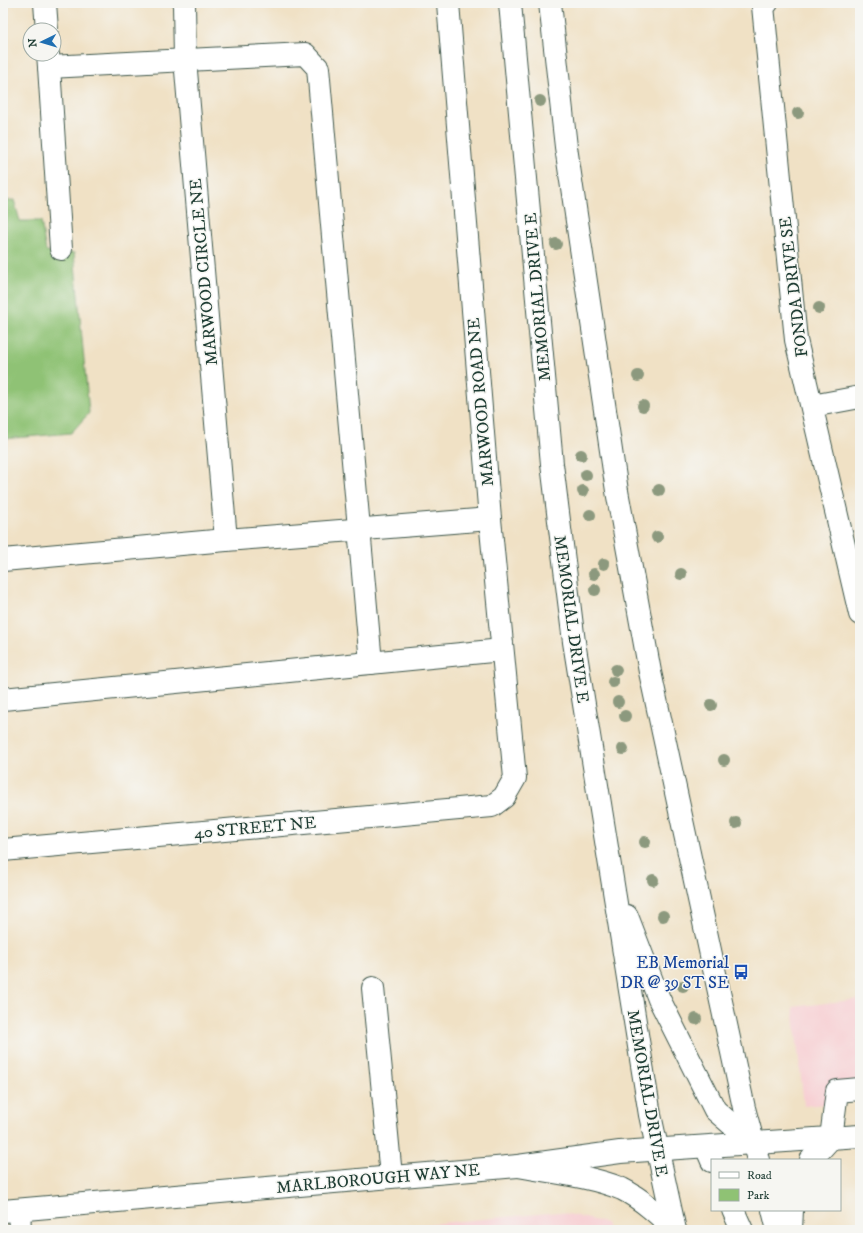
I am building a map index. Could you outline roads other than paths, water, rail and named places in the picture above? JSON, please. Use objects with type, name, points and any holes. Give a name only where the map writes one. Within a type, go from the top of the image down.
[{"type":"street","points":[[45,3],[46,22]]},
{"type":"street","name":"MARWOOD CIRCLE NE","points":[[184,3],[185,59],[226,540]]},
{"type":"street","name":"MARWOOD ROAD NE","points":[[448,3],[490,518],[515,778],[504,797]]},
{"type":"street","name":"MEMORIAL DRIVE E","points":[[510,3],[552,464],[574,642],[610,874],[649,1107],[675,1230]]},
{"type":"street","points":[[550,3],[566,147],[616,491],[650,672],[756,1152]]},
{"type":"street","name":"FONDA DRIVE SE","points":[[767,3],[764,6],[796,340],[860,614]]},
{"type":"street","points":[[62,60],[185,59],[305,54],[318,68],[371,663]]},
{"type":"street","points":[[48,62],[61,249]]},
{"type":"street","points":[[812,406],[860,397]]},
{"type":"street","points":[[3,560],[360,528],[490,518]]},
{"type":"street","points":[[3,699],[502,650]]},
{"type":"street","name":"40 STREET NE","points":[[3,850],[492,806],[504,797]]},
{"type":"street","points":[[610,874],[659,999],[715,1110],[756,1152]]},
{"type":"street","points":[[373,988],[391,1176]]},
{"type":"street","points":[[812,1159],[831,1138],[836,1091],[860,1089]]},
{"type":"street","name":"MARLBOROUGH WAY NE","points":[[14,1217],[391,1176],[518,1166],[620,1152],[658,1150],[709,1154],[756,1152],[831,1138],[860,1136]]},
{"type":"street","points":[[518,1166],[600,1182],[622,1190],[649,1207],[675,1230]]},
{"type":"street","points":[[733,1211],[742,1230]]},
{"type":"street","points":[[773,1211],[778,1230]]},
{"type":"street","points":[[791,1230],[792,1211]]},
{"type":"place","name":"EB Memorial DR @ 39 ST SE","points":[[741,972]]}]
